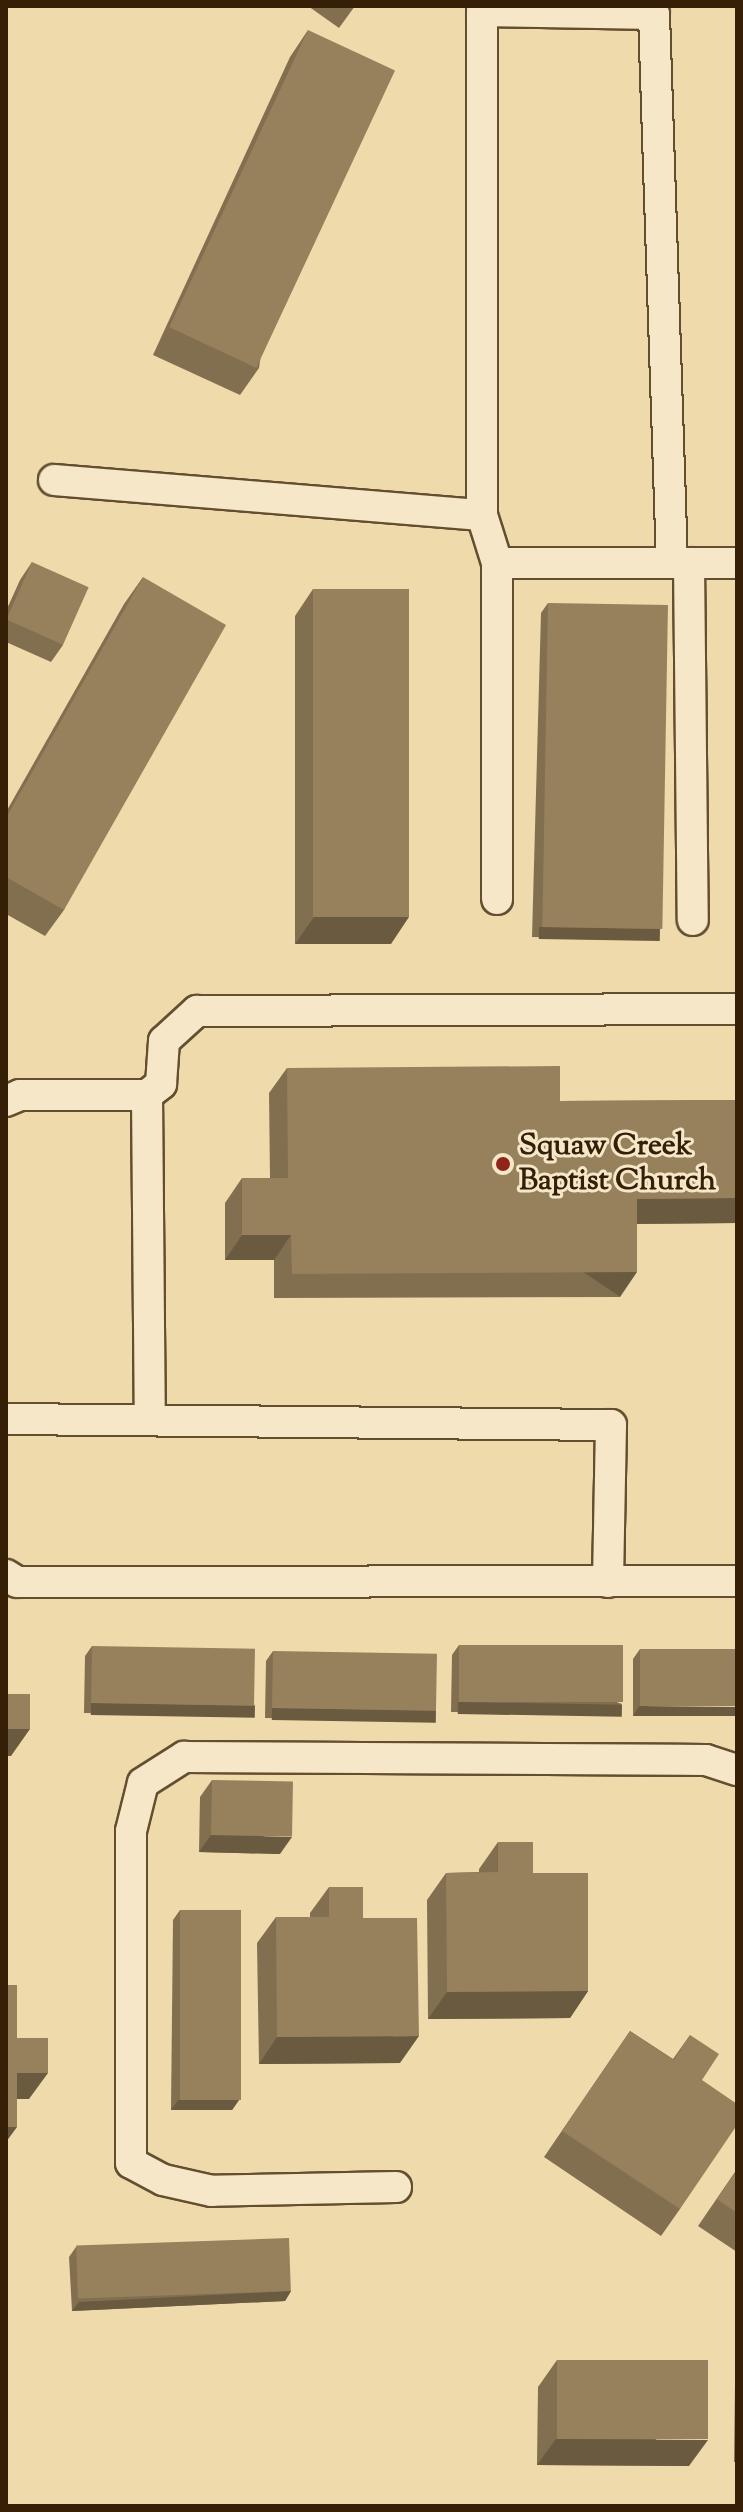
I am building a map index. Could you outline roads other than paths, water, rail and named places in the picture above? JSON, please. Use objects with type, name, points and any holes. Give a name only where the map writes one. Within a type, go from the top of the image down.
[{"type":"lane","points":[[497,899],[497,563],[482,515],[482,11],[654,10],[693,920]]},
{"type":"lane","points":[[54,480],[482,515]]},
{"type":"lane","points":[[497,563],[737,563]]},
{"type":"lane","points":[[6,1101],[20,1095],[147,1095],[161,1084],[164,1041],[197,1011],[737,1009]]},
{"type":"lane","points":[[147,1095],[150,1420]]},
{"type":"lane","points":[[6,1419],[611,1425],[608,1582]]},
{"type":"lane","points":[[6,1575],[17,1582],[737,1581]]},
{"type":"lane","points":[[396,2187],[212,2191],[163,2180],[131,2163],[131,1831],[143,1783],[184,1757],[706,1760],[737,1770]]},
{"type":"place","name":"Squaw Creek Baptist Church","points":[[503,1164]]}]
